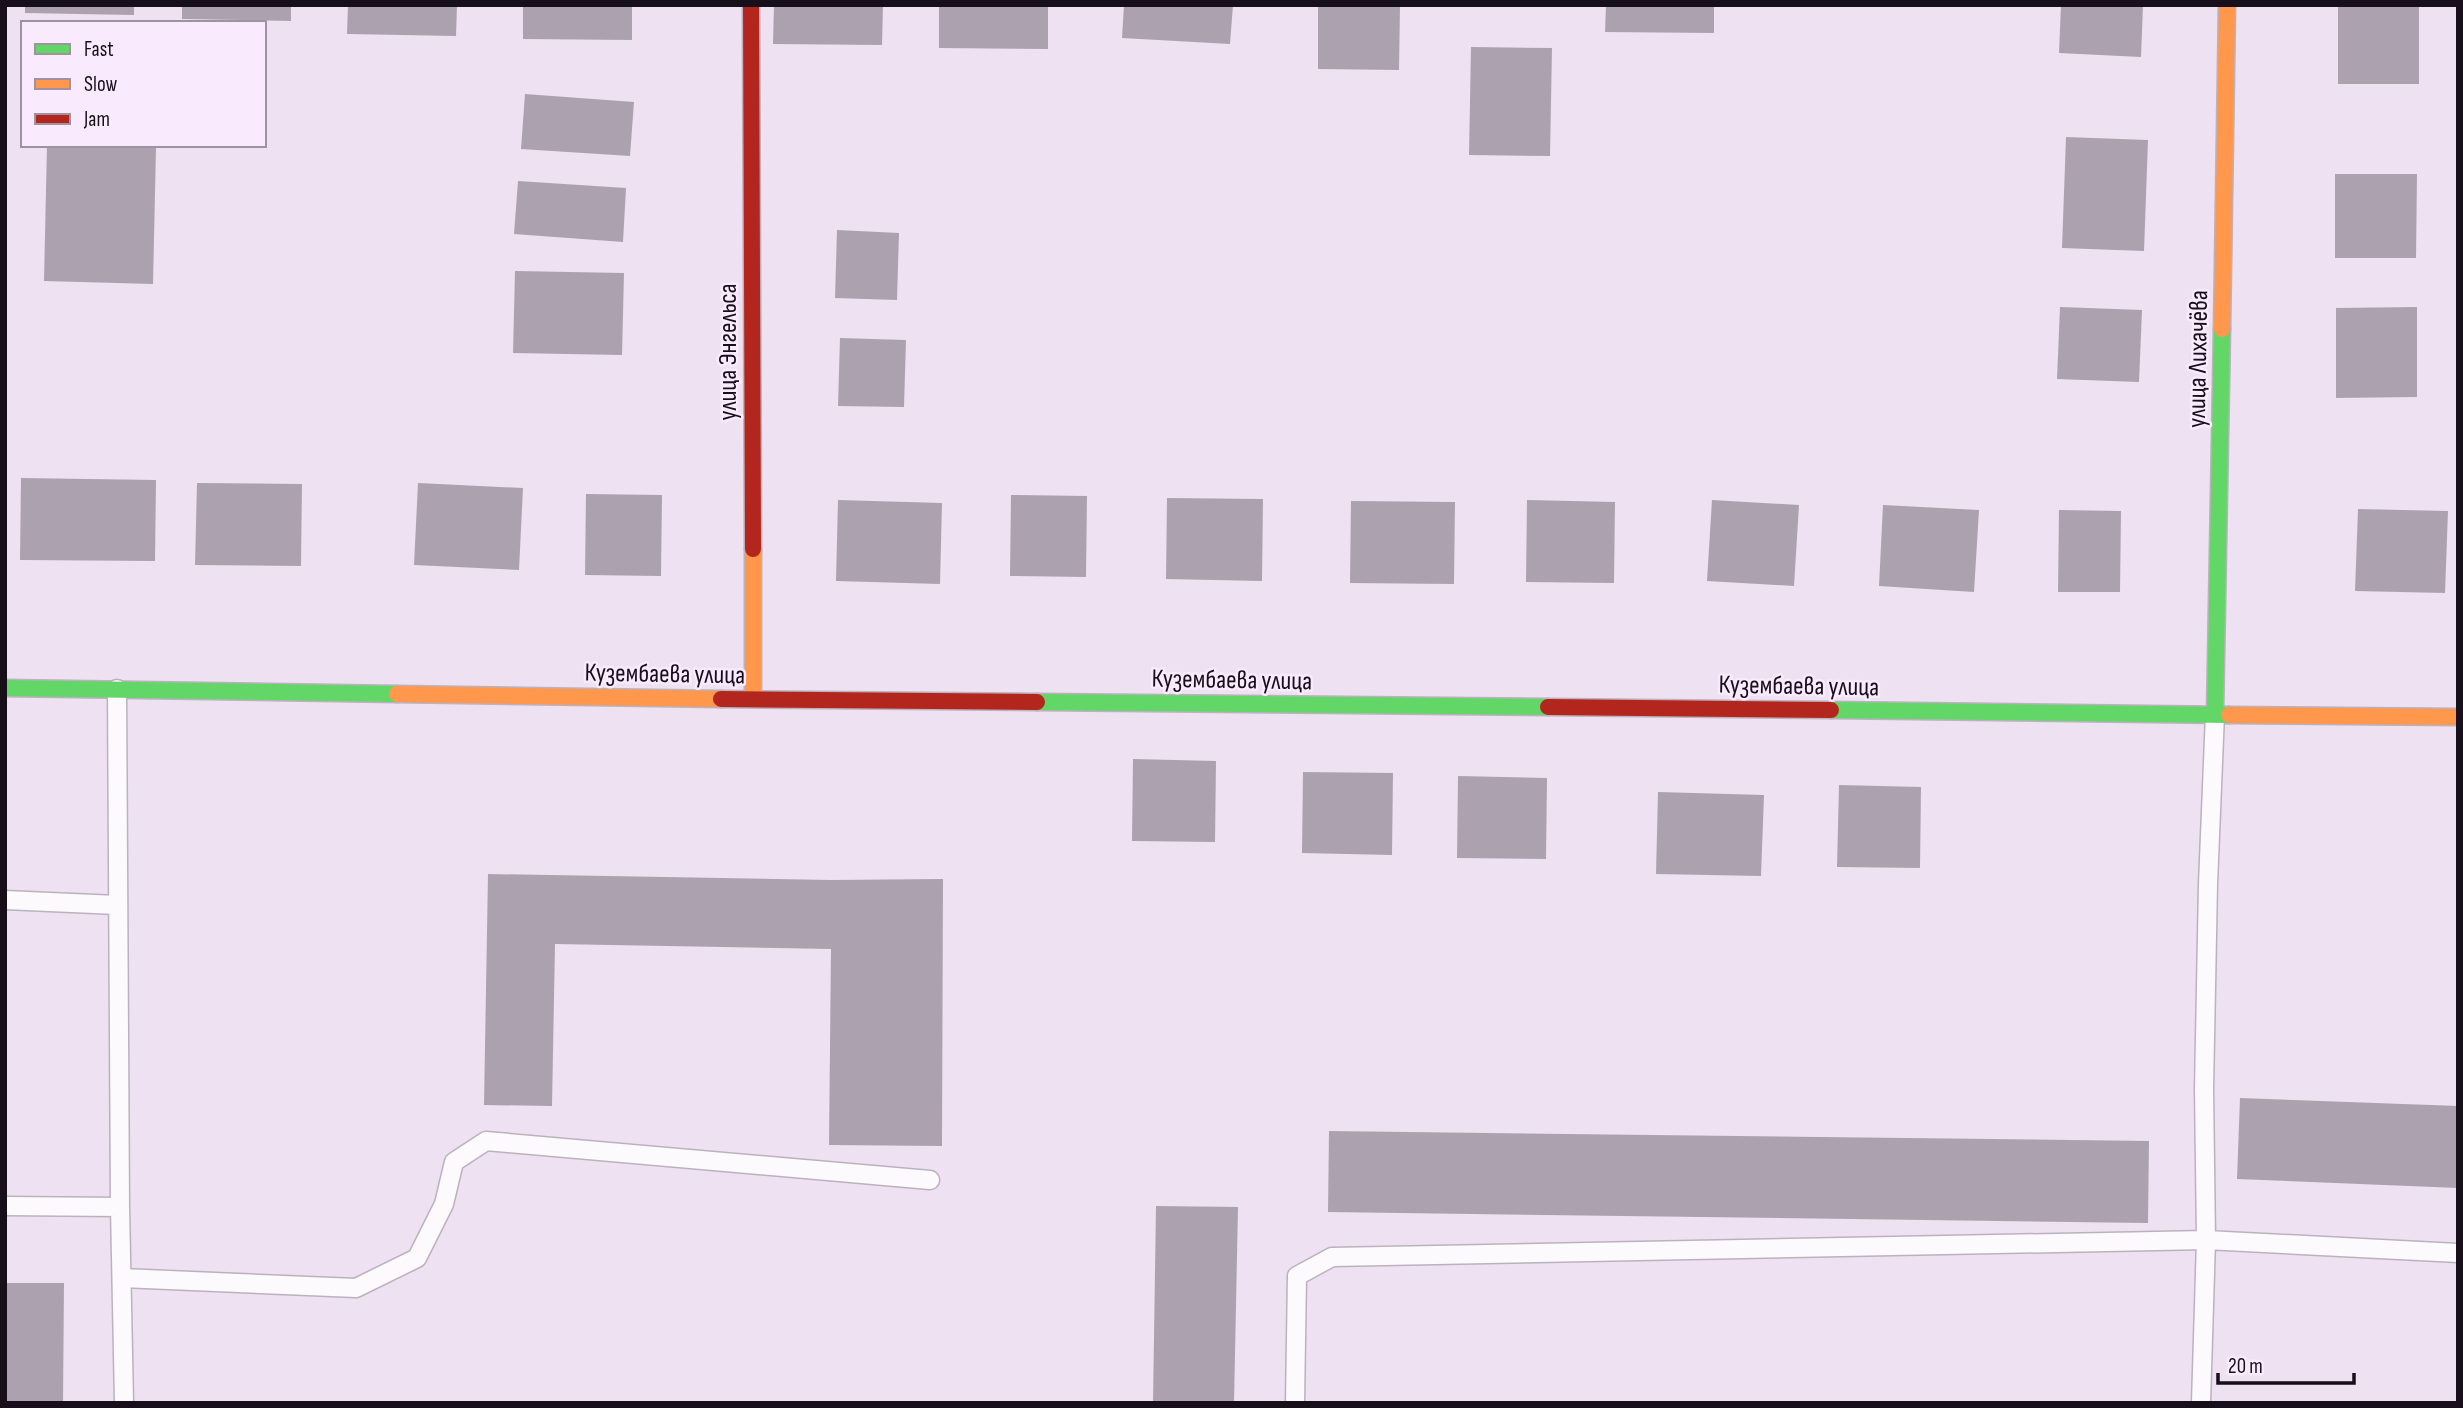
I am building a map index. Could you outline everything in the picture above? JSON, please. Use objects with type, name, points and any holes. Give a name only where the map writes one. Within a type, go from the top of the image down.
[{"type":"street","name":"улица Энгельса","points":[[751,5],[753,699]]},
{"type":"street","name":"улица Лихачёва","points":[[2215,714],[2227,5]]},
{"type":"street","name":"Кузембаева улица","points":[[5,688],[753,699],[2458,717]]},
{"type":"lane","points":[[117,689],[117,905],[124,1403]]},
{"type":"lane","points":[[2200,1403],[2206,1240],[2204,1089],[2208,884],[2215,714]]},
{"type":"lane","points":[[5,900],[117,905]]},
{"type":"lane","points":[[122,1278],[356,1288],[417,1258],[444,1204],[454,1162],[486,1141],[930,1180]]},
{"type":"lane","points":[[5,1206],[120,1207]]},
{"type":"lane","points":[[1295,1403],[1297,1276],[1332,1257],[2206,1240],[2458,1253]]},
{"type":"building","points":[[25,5],[134,5],[134,15],[25,13]]},
{"type":"building","points":[[182,5],[291,5],[291,21],[182,19]]},
{"type":"building","points":[[348,5],[457,5],[456,36],[347,34]]},
{"type":"building","points":[[523,5],[632,5],[632,40],[523,39]]},
{"type":"building","points":[[774,5],[883,5],[882,45],[773,44]]},
{"type":"building","points":[[939,5],[1048,5],[1048,49],[939,48]]},
{"type":"building","points":[[1124,5],[1233,5],[1230,44],[1122,38]]},
{"type":"building","points":[[1318,5],[1400,5],[1399,70],[1318,69]]},
{"type":"building","points":[[1606,5],[1714,5],[1714,33],[1605,32]]},
{"type":"building","points":[[2061,5],[2143,5],[2141,57],[2059,53]]},
{"type":"building","points":[[2338,5],[2419,5],[2419,84],[2338,84]]},
{"type":"building","points":[[1471,47],[1552,48],[1550,156],[1469,155]]},
{"type":"building","points":[[525,94],[634,102],[630,156],[521,149]]},
{"type":"building","points":[[2066,137],[2148,140],[2144,251],[2062,248]]},
{"type":"building","points":[[47,147],[156,148],[153,284],[44,281]]},
{"type":"building","points":[[2335,174],[2417,174],[2416,258],[2335,258]]},
{"type":"building","points":[[518,181],[626,188],[623,242],[514,234]]},
{"type":"building","points":[[837,230],[899,233],[897,300],[835,298]]},
{"type":"building","points":[[515,271],[624,273],[622,355],[513,353]]},
{"type":"building","points":[[2060,307],[2142,310],[2139,382],[2057,379]]},
{"type":"building","points":[[2417,307],[2417,397],[2336,398],[2336,308]]},
{"type":"building","points":[[840,338],[906,340],[904,407],[838,406]]},
{"type":"building","points":[[21,478],[156,480],[155,561],[20,560]]},
{"type":"building","points":[[197,483],[302,484],[301,566],[195,565]]},
{"type":"building","points":[[418,483],[523,488],[519,570],[414,565]]},
{"type":"building","points":[[586,494],[662,495],[661,576],[585,575]]},
{"type":"building","points":[[1011,495],[1087,496],[1086,577],[1010,576]]},
{"type":"building","points":[[1167,498],[1263,499],[1262,581],[1166,579]]},
{"type":"building","points":[[838,500],[942,503],[940,584],[836,581]]},
{"type":"building","points":[[1527,500],[1615,502],[1614,583],[1526,582]]},
{"type":"building","points":[[1712,500],[1799,505],[1794,586],[1707,581]]},
{"type":"building","points":[[1351,501],[1455,502],[1454,584],[1350,583]]},
{"type":"building","points":[[1883,505],[1979,510],[1974,592],[1879,586]]},
{"type":"building","points":[[2358,509],[2448,511],[2445,593],[2355,591]]},
{"type":"building","points":[[2059,510],[2121,511],[2120,592],[2058,592]]},
{"type":"building","points":[[1133,759],[1216,761],[1215,842],[1132,841]]},
{"type":"building","points":[[1303,772],[1393,773],[1392,855],[1302,853]]},
{"type":"building","points":[[1458,776],[1547,778],[1546,859],[1457,858]]},
{"type":"building","points":[[1839,785],[1921,787],[1920,868],[1837,867]]},
{"type":"building","points":[[1658,792],[1764,795],[1761,876],[1656,874]]},
{"type":"building","points":[[488,874],[831,880],[943,879],[942,1146],[829,1145],[831,949],[555,944],[552,1106],[484,1105]]},
{"type":"building","points":[[2240,1098],[2458,1106],[2458,1188],[2237,1179]]},
{"type":"building","points":[[1329,1131],[2149,1141],[2148,1223],[1328,1212]]},
{"type":"building","points":[[1156,1206],[1238,1207],[1234,1403],[1153,1403]]},
{"type":"building","points":[[5,1283],[64,1283],[63,1403],[5,1403]]},
{"type":"traffic: fast","points":[[2215,714],[2222,329]]},
{"type":"traffic: fast","points":[[5,688],[397,694]]},
{"type":"traffic: fast","points":[[1037,702],[1548,707]]},
{"type":"traffic: fast","points":[[1831,710],[2229,715]]},
{"type":"traffic: slow","points":[[2222,329],[2227,5]]},
{"type":"traffic: slow","points":[[753,549],[753,699]]},
{"type":"traffic: slow","points":[[397,694],[721,699]]},
{"type":"traffic: slow","points":[[2229,715],[2458,717]]},
{"type":"traffic: jam","points":[[751,5],[753,549]]},
{"type":"traffic: jam","points":[[721,699],[1037,702]]},
{"type":"traffic: jam","points":[[1548,707],[1831,710]]}]
